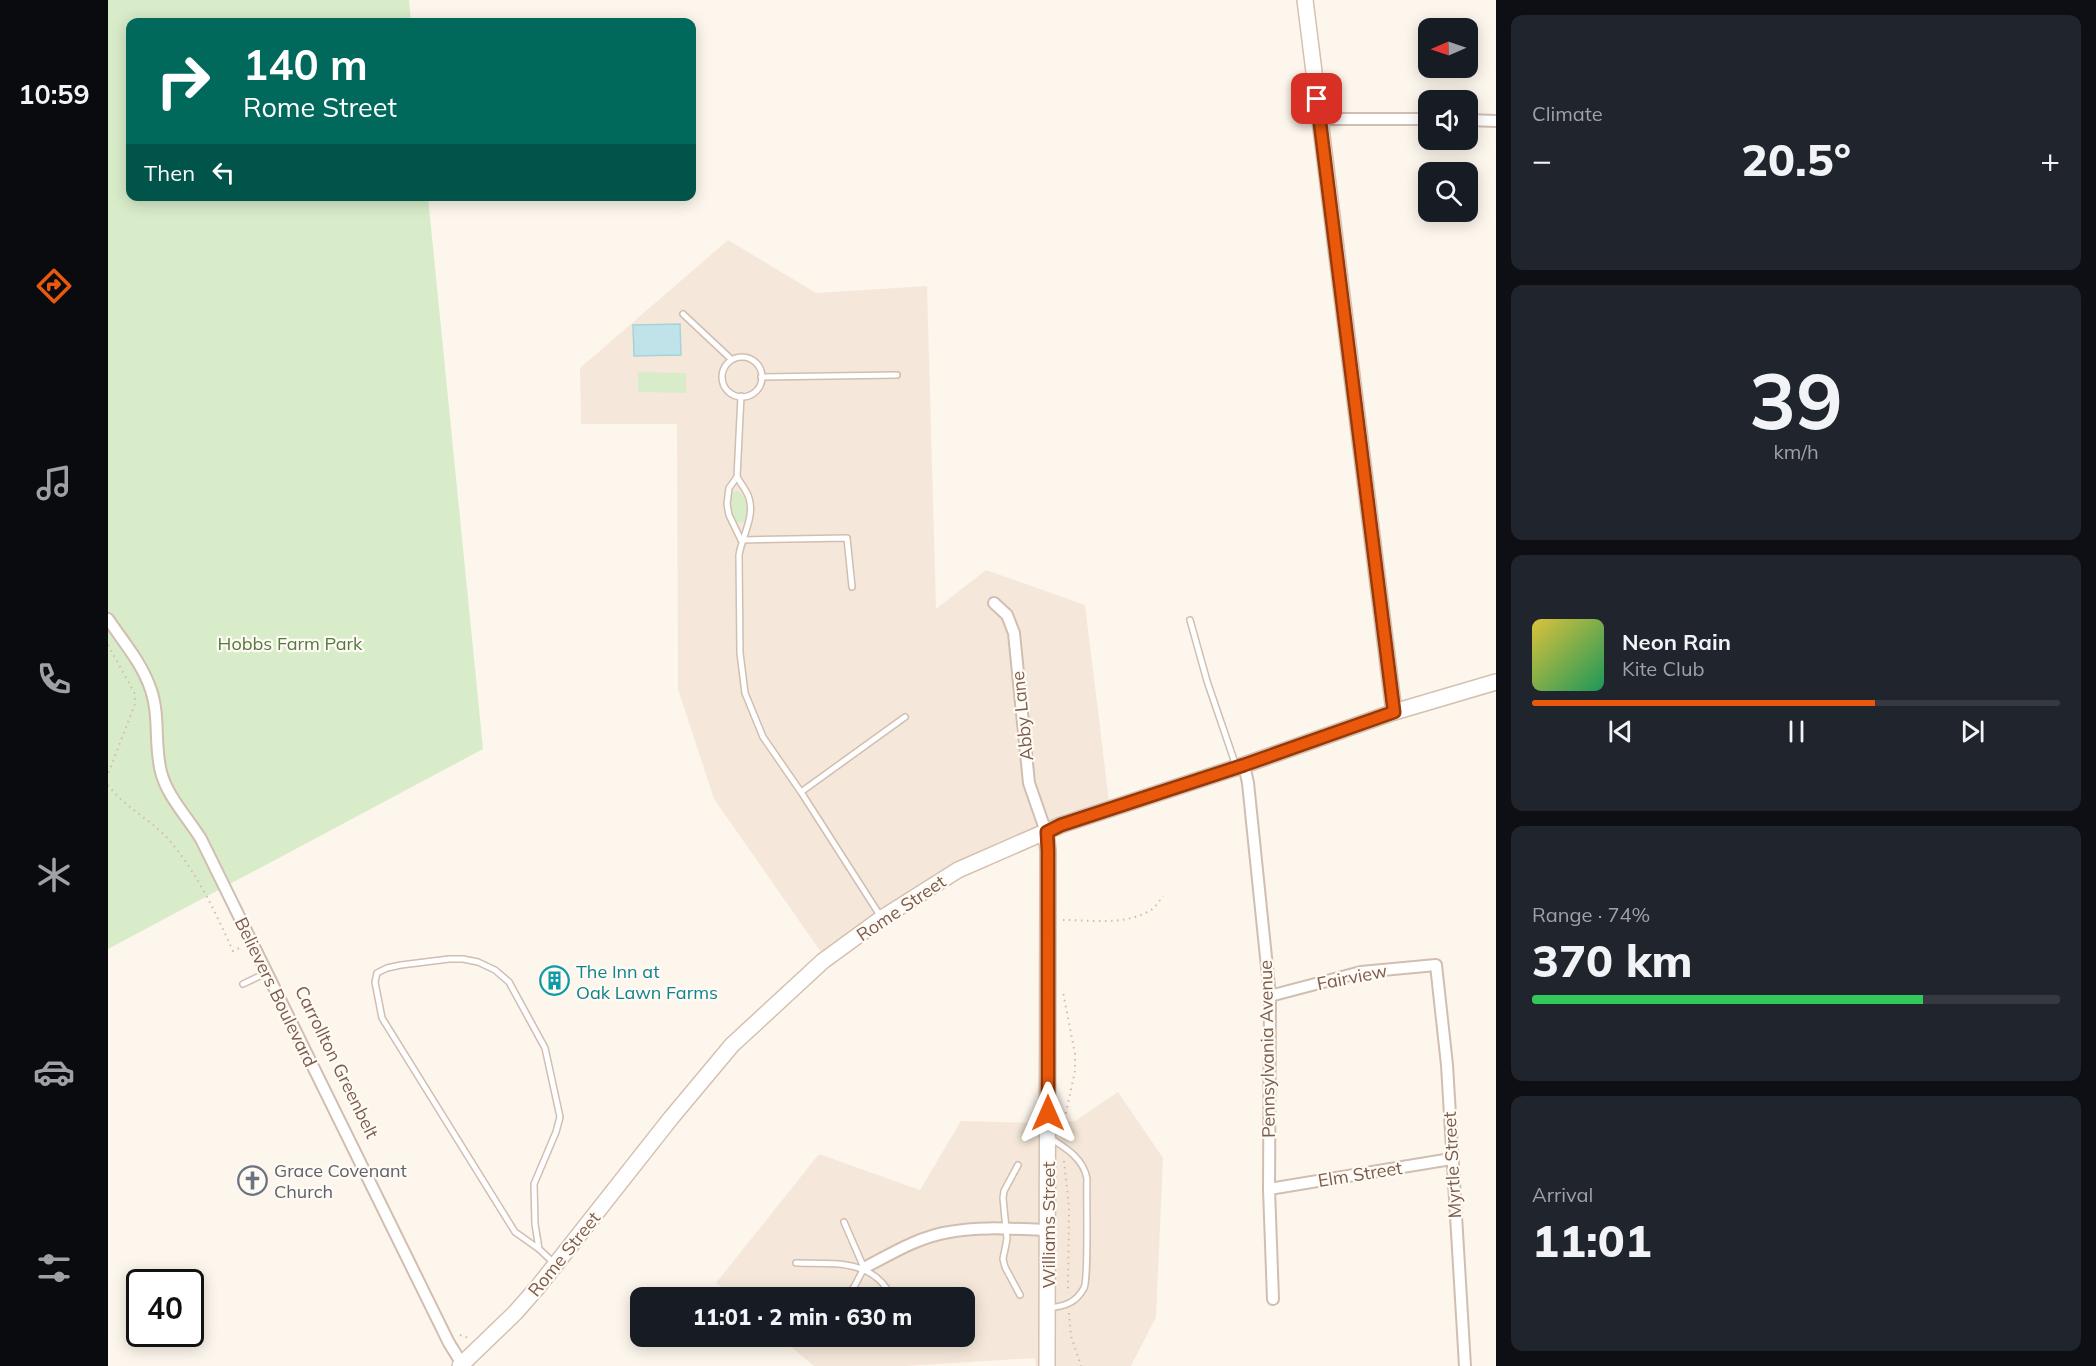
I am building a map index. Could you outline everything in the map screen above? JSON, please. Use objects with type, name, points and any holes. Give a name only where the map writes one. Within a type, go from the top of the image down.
[{"type":"street","points":[[1305,0],[1394,712]]},
{"type":"street","points":[[1319,119],[1418,120]]},
{"type":"street","points":[[1478,120],[1496,121]]},
{"type":"street","name":"Abby Lane","points":[[993,603],[1007,615],[1014,633],[1029,783],[1047,832]]},
{"type":"street","name":"Believers Boulevard","points":[[108,620],[140,662],[151,691],[156,710],[161,772],[168,790],[201,839],[461,1365]]},
{"type":"street","name":"Rome Street","points":[[461,1365],[515,1313],[556,1265],[671,1118],[732,1045],[824,961],[882,918],[958,870],[1061,825],[1394,712],[1496,682]]},
{"type":"street","name":"Pennsylvania Avenue","points":[[1240,766],[1270,996],[1269,1189],[1273,1299]]},
{"type":"street","name":"Williams Street","points":[[1047,832],[1055,1136],[1047,1230],[1047,1366]]},
{"type":"street","name":"Fairview","points":[[1270,996],[1360,972],[1436,965]]},
{"type":"street","name":"Myrtle Street","points":[[1436,965],[1447,1065],[1465,1366]]},
{"type":"street","name":"Elm Street","points":[[1269,1189],[1451,1159]]},
{"type":"street","points":[[864,1268],[912,1243],[950,1231],[1047,1230]]},
{"type":"lane","points":[[683,314],[731,359]]},
{"type":"lane","points":[[739,356],[752,359],[761,370],[761,377],[761,383],[749,396],[730,394],[722,383],[723,369],[731,359],[739,356]]},
{"type":"lane","points":[[761,377],[897,375]]},
{"type":"lane","points":[[741,396],[737,477],[729,488],[727,504],[729,515],[741,540]]},
{"type":"lane","points":[[737,477],[750,499],[750,516],[738,555],[740,653],[745,693],[763,737],[882,918]]},
{"type":"lane","points":[[741,540],[848,538],[852,587]]},
{"type":"lane","points":[[1190,620],[1207,681],[1240,766]]},
{"type":"lane","points":[[801,792],[905,717]]},
{"type":"lane","points":[[539,1249],[535,1224],[534,1184],[560,1117],[545,1047],[509,981],[495,970],[478,962],[463,959],[387,968],[377,973],[375,982],[382,1018],[515,1232],[539,1249],[556,1265]]},
{"type":"lane","points":[[243,984],[266,973]]},
{"type":"lane","points":[[1047,1308],[1069,1305],[1085,1286],[1086,1171],[1055,1136]]},
{"type":"lane","points":[[1018,1165],[1003,1198],[1007,1239],[1003,1259],[1020,1295]]},
{"type":"lane","points":[[844,1222],[864,1268]]},
{"type":"lane","points":[[796,1263],[864,1268],[886,1287]]},
{"type":"lane","points":[[854,1287],[864,1268]]},
{"type":"path","points":[[108,645],[135,694],[135,704],[108,774]]},
{"type":"path","points":[[108,785],[118,798],[169,840],[202,885],[233,951],[244,945]]},
{"type":"path","points":[[1070,920],[1109,921],[1133,918],[1152,910],[1163,896]]},
{"type":"path","points":[[1055,1136],[1075,1071],[1075,1054],[1063,987]]},
{"type":"path","points":[[1064,1155],[1069,1207],[1068,1297]]},
{"type":"path","points":[[1069,1312],[1071,1336],[1081,1366]]},
{"type":"path","points":[[456,1332],[466,1337],[478,1332]]},
{"type":"shaded area","points":[[728,240],[816,293],[927,286],[936,609],[986,570],[1085,605],[1109,801],[1023,835],[823,955],[714,799],[678,689],[677,424],[581,424],[580,368]]},
{"type":"shaded area","points":[[1118,1092],[1163,1158],[1156,1317],[1131,1366],[1036,1366],[1035,1358],[906,1366],[814,1366],[791,1347],[975,1347],[975,1287],[721,1287],[716,1283],[819,1154],[920,1190],[961,1121],[1040,1123],[1075,1121]]},
{"type":"green space","name":"Hobbs Farm Park","points":[[108,0],[409,0],[411,18],[126,18],[126,201],[428,201],[483,749],[108,949]]},
{"type":"green space","points":[[638,372],[686,373],[686,393],[638,392]]},
{"type":"green space","points":[[738,491],[745,501],[747,514],[744,522],[736,523],[731,513],[730,492]]},
{"type":"water","points":[[680,324],[681,355],[634,356],[633,325]]},
{"type":"place","name":"The Inn at Oak Lawn Farms","points":[[555,981]]},
{"type":"place","name":"Grace Covenant Church","points":[[253,1180]]},
{"type":"route","points":[[1048,1113],[1047,832],[1061,825],[1244,765],[1394,712],[1317,99]]}]
